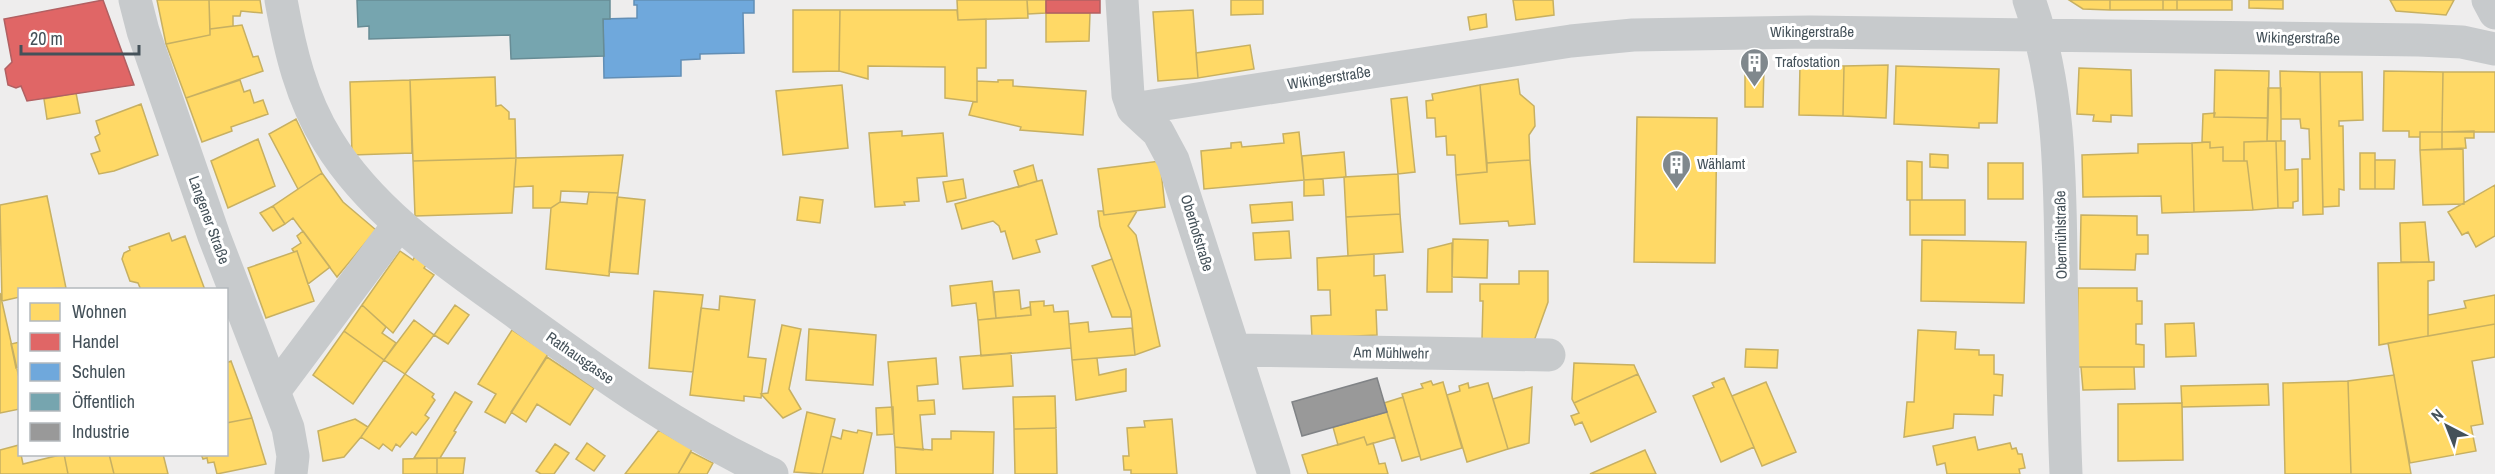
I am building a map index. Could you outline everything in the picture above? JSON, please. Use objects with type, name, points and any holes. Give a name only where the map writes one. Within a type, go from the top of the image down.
[{"type":"street","name":"Langener Straße","points":[[135,0],[147,42],[214,236],[275,390],[291,442],[291,474]]},
{"type":"street","name":"Rathausgasse","points":[[281,0],[298,79],[311,110],[328,142],[352,175],[399,224],[576,356],[675,424],[771,474]]},
{"type":"street","points":[[1122,0],[1126,83],[1133,109]]},
{"type":"street","name":"Obermühlstraße","points":[[2029,0],[2040,34],[2054,111],[2060,175],[2066,474]]},
{"type":"street","points":[[2488,0],[2495,13]]},
{"type":"street","name":"Wikingerstraße","points":[[1133,109],[1571,41],[1633,35],[1721,32],[2040,34],[2443,41],[2495,49]]},
{"type":"street","name":"Oberhofstraße","points":[[1133,109],[1158,132],[1173,160],[1274,474]]},
{"type":"street","points":[[275,390],[399,224]]},
{"type":"street","name":"Am Mühlwehr","points":[[1234,350],[1549,355]]},
{"type":"building: Wohnen","points":[[157,0],[209,0],[210,35],[166,44]]},
{"type":"building: Wohnen","points":[[209,0],[260,0],[262,13],[241,11],[240,16],[233,16],[233,26],[210,29]]},
{"type":"building: Wohnen","points":[[957,0],[1027,0],[1028,18],[958,20]]},
{"type":"building: Wohnen","points":[[1027,0],[1046,0],[1046,13],[1028,14]]},
{"type":"building: Wohnen","points":[[1231,0],[1263,0],[1263,14],[1231,15]]},
{"type":"building: Wohnen","points":[[1513,0],[1553,0],[1554,15],[1516,20]]},
{"type":"building: Wohnen","points":[[2069,0],[2110,0],[2110,10],[2083,9]]},
{"type":"building: Wohnen","points":[[2110,0],[2163,0],[2163,10],[2110,10]]},
{"type":"building: Wohnen","points":[[2163,0],[2177,0],[2177,10],[2163,10]]},
{"type":"building: Wohnen","points":[[2177,0],[2232,0],[2232,10],[2177,10]]},
{"type":"building: Wohnen","points":[[2249,0],[2283,0],[2283,9],[2249,8]]},
{"type":"building: Wohnen","points":[[2390,0],[2454,0],[2446,15],[2396,11]]},
{"type":"building: Wohnen","points":[[793,10],[840,10],[839,71],[793,72]]},
{"type":"building: Wohnen","points":[[840,10],[957,10],[958,20],[986,19],[986,68],[977,68],[977,102],[945,98],[945,67],[868,66],[868,79],[839,71]]},
{"type":"building: Wohnen","points":[[1193,10],[1198,78],[1158,81],[1153,12]]},
{"type":"building: Wohnen","points":[[1046,13],[1090,13],[1089,41],[1046,42]]},
{"type":"building: Wohnen","points":[[1486,14],[1487,27],[1470,30],[1468,17]]},
{"type":"building: Wohnen","points":[[242,25],[253,57],[258,56],[263,71],[186,98],[166,44],[210,35],[210,29]]},
{"type":"building: Wohnen","points":[[1250,45],[1254,69],[1198,78],[1196,53]]},
{"type":"building: Wohnen","points":[[1800,64],[1844,66],[1843,116],[1799,115]]},
{"type":"building: Wohnen","points":[[1888,65],[1886,118],[1843,116],[1844,66]]},
{"type":"building: Wohnen","points":[[1896,66],[1999,69],[1997,123],[1979,123],[1979,128],[1894,124]]},
{"type":"building: Wohnen","name":"Trafostation","points":[[1745,67],[1764,67],[1763,107],[1745,107]]},
{"type":"building: Wohnen","points":[[2079,68],[2131,70],[2132,116],[2111,115],[2111,122],[2093,121],[2094,115],[2077,114]]},
{"type":"building: Wohnen","points":[[2215,70],[2269,71],[2268,118],[2214,117]]},
{"type":"building: Wohnen","points":[[2280,71],[2320,72],[2323,214],[2303,215],[2302,159],[2310,159],[2309,129],[2301,128],[2300,119],[2281,119]]},
{"type":"building: Wohnen","points":[[2384,71],[2443,72],[2442,132],[2420,132],[2420,137],[2409,137],[2409,131],[2383,131]]},
{"type":"building: Wohnen","points":[[2320,72],[2362,72],[2363,120],[2339,121],[2339,126],[2343,126],[2344,190],[2339,189],[2339,206],[2323,207]]},
{"type":"building: Wohnen","points":[[2443,72],[2495,72],[2495,132],[2442,132]]},
{"type":"building: Wohnen","points":[[495,77],[496,106],[501,105],[509,112],[509,119],[515,119],[516,158],[413,161],[410,80]]},
{"type":"building: Wohnen","points":[[1518,79],[1520,94],[1534,106],[1535,126],[1529,135],[1530,160],[1487,163],[1480,85]]},
{"type":"building: Wohnen","points":[[240,80],[244,92],[250,90],[254,103],[263,100],[268,114],[231,127],[232,131],[202,142],[186,98]]},
{"type":"building: Wohnen","points":[[410,80],[412,153],[352,155],[350,82]]},
{"type":"building: Wohnen","points":[[998,80],[1013,80],[1013,86],[1086,91],[1083,135],[1020,130],[1021,127],[969,115],[973,102],[977,102],[977,81],[998,82]]},
{"type":"building: Wohnen","points":[[842,85],[848,148],[783,155],[776,91]]},
{"type":"building: Wohnen","points":[[1480,85],[1487,172],[1456,175],[1455,155],[1447,155],[1446,136],[1436,137],[1435,118],[1427,118],[1426,101],[1433,100],[1432,94]]},
{"type":"building: Wohnen","points":[[2268,88],[2281,88],[2281,141],[2267,141]]},
{"type":"building: Wohnen","points":[[76,93],[80,113],[47,119],[44,99]]},
{"type":"building: Wohnen","points":[[1407,97],[1415,172],[1398,174],[1391,99]]},
{"type":"building: Wohnen","points":[[141,104],[158,155],[99,174],[91,154],[100,151],[95,137],[100,134],[96,121]]},
{"type":"building: Wohnen","points":[[2215,113],[2214,117],[2268,118],[2267,141],[2244,142],[2244,161],[2223,161],[2223,147],[2210,148],[2210,142],[2202,142],[2203,114]]},
{"type":"building: Wohnen","name":"Wählamt","points":[[1637,117],[1717,118],[1715,263],[1634,262]]},
{"type":"building: Wohnen","points":[[296,119],[322,173],[298,189],[269,134]]},
{"type":"building: Wohnen","points":[[902,131],[902,136],[943,133],[947,176],[917,178],[919,201],[904,202],[905,205],[875,207],[869,133]]},
{"type":"building: Wohnen","points":[[2474,131],[2474,138],[2465,138],[2466,148],[2442,149],[2442,132]]},
{"type":"building: Wohnen","points":[[1299,132],[1304,180],[1204,189],[1201,151],[1231,148],[1231,143],[1241,142],[1242,147],[1284,143],[1283,134]]},
{"type":"building: Wohnen","points":[[2420,132],[2442,132],[2442,149],[2420,150]]},
{"type":"building: Wohnen","points":[[258,139],[275,186],[228,208],[211,161]]},
{"type":"building: Wohnen","points":[[2276,141],[2278,208],[2253,210],[2247,161],[2244,161],[2244,142]]},
{"type":"building: Wohnen","points":[[2276,141],[2285,141],[2285,170],[2298,169],[2298,201],[2293,202],[2293,208],[2278,208]]},
{"type":"building: Wohnen","points":[[2210,142],[2210,148],[2223,147],[2223,161],[2247,161],[2253,210],[2194,212],[2192,143]]},
{"type":"building: Wohnen","points":[[2192,143],[2194,212],[2162,213],[2161,196],[2083,197],[2082,155],[2138,153],[2138,144]]},
{"type":"building: Wohnen","points":[[2463,149],[2464,204],[2423,205],[2420,150]]},
{"type":"building: Wohnen","points":[[1344,152],[1346,177],[1304,180],[1302,156]]},
{"type":"building: Wohnen","points":[[2360,153],[2375,153],[2375,189],[2360,189]]},
{"type":"building: Wohnen","points":[[1930,154],[1948,155],[1948,168],[1930,167]]},
{"type":"building: Wohnen","points":[[623,155],[618,193],[561,191],[560,202],[551,208],[533,208],[533,186],[514,187],[516,158]]},
{"type":"building: Wohnen","points":[[516,158],[512,213],[415,216],[413,161]]},
{"type":"building: Wohnen","points":[[1530,160],[1535,224],[1509,226],[1508,221],[1460,224],[1456,175],[1487,172],[1487,163]]},
{"type":"building: Wohnen","points":[[2375,160],[2395,160],[2394,189],[2375,189]]},
{"type":"building: Wohnen","points":[[1160,161],[1165,207],[1104,215],[1098,169]]},
{"type":"building: Wohnen","points":[[1907,161],[1922,162],[1922,200],[1907,200]]},
{"type":"building: Wohnen","points":[[1988,163],[2023,163],[2023,199],[1988,199]]},
{"type":"building: Wohnen","points":[[1033,165],[1037,181],[1019,187],[1014,171]]},
{"type":"building: Wohnen","points":[[322,173],[343,202],[376,230],[337,277],[293,218],[285,224],[273,206]]},
{"type":"building: Wohnen","points":[[1398,174],[1400,214],[1346,217],[1344,177]]},
{"type":"building: Wohnen","points":[[963,179],[966,198],[947,202],[943,182]]},
{"type":"building: Wohnen","points":[[1323,179],[1324,195],[1304,196],[1304,180]]},
{"type":"building: Wohnen","points":[[1042,180],[1057,234],[1036,240],[1040,252],[1013,259],[1005,231],[1001,232],[999,226],[993,221],[962,229],[955,204]]},
{"type":"building: Wohnen","points":[[2495,185],[2495,236],[2476,247],[2468,232],[2462,235],[2448,212]]},
{"type":"building: Wohnen","points":[[589,192],[618,193],[609,276],[546,269],[551,208],[560,202],[587,204]]},
{"type":"building: Wohnen","points":[[47,196],[66,288],[18,288],[18,297],[2,301],[0,205]]},
{"type":"building: Wohnen","points":[[617,197],[645,200],[638,274],[609,272]]},
{"type":"building: Wohnen","points":[[800,197],[823,200],[820,223],[797,220]]},
{"type":"building: Wohnen","points":[[1910,200],[1965,200],[1965,235],[1910,235]]},
{"type":"building: Wohnen","points":[[1292,202],[1293,220],[1252,223],[1250,205]]},
{"type":"building: Wohnen","points":[[273,206],[285,224],[273,231],[260,213]]},
{"type":"building: Wohnen","points":[[1098,211],[1103,211],[1104,215],[1137,211],[1128,226],[1136,235],[1160,346],[1135,355],[1131,311],[1100,226]]},
{"type":"building: Wohnen","points":[[1400,214],[1403,252],[1348,256],[1346,217]]},
{"type":"building: Wohnen","points":[[2081,215],[2137,216],[2137,235],[2148,235],[2148,254],[2136,254],[2135,270],[2080,269]]},
{"type":"building: Wohnen","points":[[2425,222],[2429,262],[2401,262],[2400,223]]},
{"type":"building: Wohnen","points":[[303,231],[330,267],[308,284],[297,251],[294,252],[292,249],[301,243],[297,236]]},
{"type":"building: Wohnen","points":[[1289,231],[1291,258],[1255,260],[1253,233]]},
{"type":"building: Wohnen","points":[[169,233],[172,241],[185,236],[204,288],[140,288],[138,283],[130,281],[122,259],[124,253],[130,250],[129,247]]},
{"type":"building: Wohnen","points":[[1453,239],[1488,240],[1487,278],[1452,277]]},
{"type":"building: Wohnen","points":[[1922,240],[2026,242],[2024,303],[1921,301]]},
{"type":"building: Wohnen","points":[[1452,243],[1452,292],[1427,292],[1428,249]]},
{"type":"building: Wohnen","points":[[297,251],[314,301],[266,318],[248,268]]},
{"type":"building: Wohnen","points":[[400,251],[413,260],[415,256],[427,264],[424,268],[434,275],[393,333],[362,305]]},
{"type":"building: Wohnen","points":[[1374,254],[1374,276],[1385,275],[1387,310],[1376,310],[1377,335],[1312,338],[1311,316],[1331,315],[1330,290],[1318,290],[1317,258]]},
{"type":"building: Wohnen","points":[[1112,259],[1131,311],[1131,317],[1112,317],[1092,266]]},
{"type":"building: Wohnen","points":[[2434,262],[2434,280],[2428,281],[2428,336],[2379,345],[2378,263]]},
{"type":"building: Wohnen","points":[[1519,271],[1548,271],[1548,302],[1534,341],[1482,340],[1483,301],[1480,301],[1480,284],[1519,284]]},
{"type":"building: Wohnen","points":[[992,281],[996,318],[978,320],[976,303],[952,306],[950,286]]},
{"type":"building: Wohnen","points":[[2078,288],[2137,288],[2137,301],[2142,301],[2142,324],[2136,324],[2136,344],[2144,345],[2144,367],[2077,367]]},
{"type":"building: Wohnen","points":[[1019,290],[1021,309],[1030,307],[1031,315],[996,318],[994,292]]},
{"type":"building: Wohnen","points":[[654,291],[703,295],[693,372],[649,368]]},
{"type":"building: Wohnen","points":[[0,293],[18,373],[18,409],[0,413]]},
{"type":"building: Wohnen","points":[[2495,295],[2495,324],[2428,336],[2428,315],[2466,308],[2464,301]]},
{"type":"building: Wohnen","points":[[720,296],[755,300],[748,357],[766,359],[761,398],[744,396],[744,401],[690,395],[701,308],[719,310]]},
{"type":"building: Wohnen","points":[[1044,301],[1044,306],[1053,305],[1054,312],[1068,311],[1071,348],[981,356],[978,320],[1031,315],[1030,302]]},
{"type":"building: Wohnen","points":[[362,305],[386,327],[382,333],[396,343],[384,360],[344,331]]},
{"type":"building: Wohnen","points":[[455,305],[469,315],[448,344],[434,335]]},
{"type":"building: Wohnen","points":[[414,320],[434,335],[405,374],[384,360]]},
{"type":"building: Wohnen","points":[[1088,322],[1089,332],[1132,328],[1135,355],[1072,360],[1069,324]]},
{"type":"building: Wohnen","points":[[2194,323],[2196,356],[2166,357],[2165,324]]},
{"type":"building: Wohnen","points":[[2495,324],[2495,357],[2472,361],[2483,424],[2471,426],[2476,451],[2410,463],[2388,343]]},
{"type":"building: Wohnen","points":[[782,325],[801,329],[789,389],[801,409],[783,418],[761,394],[768,393]]},
{"type":"building: Wohnen","points":[[809,329],[876,335],[873,385],[806,380]]},
{"type":"building: Wohnen","points":[[512,330],[548,354],[505,423],[485,412],[496,394],[478,384]]},
{"type":"building: Wohnen","points":[[1918,330],[1956,332],[1955,349],[1979,350],[1979,355],[1994,355],[1994,374],[2003,375],[2002,396],[1994,395],[1993,415],[1954,414],[1953,428],[1904,437],[1907,402],[1914,402]]},
{"type":"building: Wohnen","points":[[344,331],[384,360],[353,404],[313,375]]},
{"type":"building: Wohnen","points":[[18,342],[18,368],[16,368],[11,344]]},
{"type":"building: Wohnen","points":[[1746,349],[1778,350],[1777,368],[1745,367]]},
{"type":"building: Wohnen","points":[[1011,353],[1013,386],[963,389],[960,357]]},
{"type":"building: Wohnen","points":[[547,357],[594,388],[570,425],[537,404],[526,422],[511,412]]},
{"type":"building: Wohnen","points":[[936,358],[938,384],[917,386],[918,401],[934,400],[935,414],[920,415],[923,450],[895,447],[888,362]]},
{"type":"building: Wohnen","points":[[1097,358],[1099,375],[1126,369],[1126,391],[1076,400],[1072,360]]},
{"type":"building: Wohnen","points":[[231,361],[252,418],[228,423],[228,362]]},
{"type":"building: Wohnen","points":[[1574,363],[1634,365],[1638,374],[1574,403],[1572,399]]},
{"type":"building: Wohnen","points":[[2081,367],[2134,367],[2135,389],[2083,390]]},
{"type":"building: Wohnen","points":[[405,374],[434,394],[432,397],[435,400],[425,415],[429,418],[416,435],[412,432],[400,447],[396,444],[392,451],[383,444],[379,449],[361,437]]},
{"type":"building: Wohnen","points":[[1638,374],[1656,412],[1591,442],[1582,422],[1575,425],[1571,416],[1579,413],[1574,403]]},
{"type":"building: Wohnen","points":[[2394,375],[2411,474],[2351,474],[2348,381]]},
{"type":"building: Wohnen","points":[[1724,378],[1754,447],[1721,462],[1693,396],[1714,387],[1712,383]]},
{"type":"building: Wohnen","points":[[1431,381],[1433,385],[1443,382],[1462,448],[1421,460],[1402,394],[1423,388],[1421,384]]},
{"type":"building: Wohnen","points":[[2348,381],[2351,474],[2285,474],[2283,383]]},
{"type":"building: Wohnen","points":[[1766,382],[1796,452],[1762,466],[1732,396]]},
{"type":"building: Wohnen","points":[[1468,383],[1469,388],[1488,383],[1508,449],[1467,462],[1447,395],[1460,391],[1459,386]]},
{"type":"building: Wohnen","points":[[2268,384],[2269,405],[2182,407],[2181,386]]},
{"type":"building: Wohnen","points":[[1532,387],[1529,443],[1508,449],[1493,399]]},
{"type":"building: Wohnen","points":[[455,392],[472,402],[440,458],[414,458]]},
{"type":"building: Wohnen","points":[[1055,396],[1056,428],[1014,429],[1013,397]]},
{"type":"building: Wohnen","points":[[1403,397],[1420,456],[1402,461],[1384,403]]},
{"type":"building: Wohnen","points":[[2182,403],[2183,460],[2118,461],[2118,404]]},
{"type":"building: Wohnen","points":[[893,407],[894,434],[877,435],[876,408]]},
{"type":"building: Wohnen","points":[[807,412],[835,419],[822,474],[794,472]]},
{"type":"building: Wohnen","points":[[1387,412],[1395,437],[1367,445],[1364,437],[1338,445],[1333,427]]},
{"type":"building: Wohnen","points":[[252,418],[266,464],[217,474],[214,462],[208,463],[207,458],[203,459],[202,456],[228,456],[228,423]]},
{"type":"building: Wohnen","points":[[355,419],[368,427],[361,437],[344,457],[323,461],[318,431]]},
{"type":"building: Wohnen","points":[[1172,419],[1177,474],[1131,474],[1131,470],[1124,470],[1123,456],[1129,456],[1127,428],[1145,427],[1144,421]]},
{"type":"building: Wohnen","points":[[1056,428],[1057,474],[1015,474],[1014,429]]},
{"type":"building: Wohnen","points":[[659,430],[692,449],[678,474],[625,474]]},
{"type":"building: Wohnen","points":[[843,430],[872,433],[863,474],[822,474],[831,436],[841,439]]},
{"type":"building: Wohnen","points":[[951,431],[994,432],[993,474],[896,474],[895,447],[932,450],[932,439],[951,439]]},
{"type":"building: Wohnen","points":[[1364,437],[1367,445],[1373,443],[1379,464],[1385,463],[1388,474],[1308,474],[1302,455]]},
{"type":"building: Wohnen","points":[[1975,437],[1978,450],[2010,443],[2012,449],[2016,448],[2018,454],[2022,454],[2025,468],[2019,469],[2020,474],[1947,474],[1945,463],[1937,465],[1933,446]]},
{"type":"building: Wohnen","points":[[587,443],[605,456],[594,471],[576,459]]},
{"type":"building: Wohnen","points":[[555,444],[569,453],[554,474],[541,474],[536,471]]},
{"type":"building: Wohnen","points":[[18,445],[18,456],[21,456],[23,464],[64,456],[68,474],[0,474],[0,450]]},
{"type":"building: Wohnen","points":[[1645,450],[1656,474],[1590,474]]},
{"type":"building: Wohnen","points":[[691,452],[713,463],[707,474],[678,474]]},
{"type":"building: Wohnen","points":[[64,456],[110,456],[114,474],[68,474]]},
{"type":"building: Wohnen","points":[[110,456],[164,456],[168,474],[114,474]]},
{"type":"building: Wohnen","points":[[437,458],[437,474],[403,474],[403,459]]},
{"type":"building: Wohnen","points":[[437,458],[465,458],[463,474],[437,474]]},
{"type":"building: Handel","points":[[103,0],[134,85],[27,101],[21,86],[16,88],[8,85],[5,69],[12,62],[4,19]]},
{"type":"building: Handel","points":[[1046,0],[1100,0],[1100,13],[1046,13]]},
{"type":"building: Schulen","points":[[634,0],[754,0],[754,13],[743,13],[744,53],[700,54],[700,59],[681,60],[681,76],[604,78],[603,19],[637,18],[637,5],[634,5]]},
{"type":"building: Öffentlich","points":[[357,0],[610,0],[610,19],[603,19],[604,56],[511,59],[510,35],[369,39],[369,26],[358,27]]},
{"type":"building: Industrie","points":[[1377,378],[1387,412],[1302,436],[1292,402]]},
{"type":"place","name":"Trafostation","points":[[1754,88]]},
{"type":"place","name":"Wählamt","points":[[1676,190]]}]
